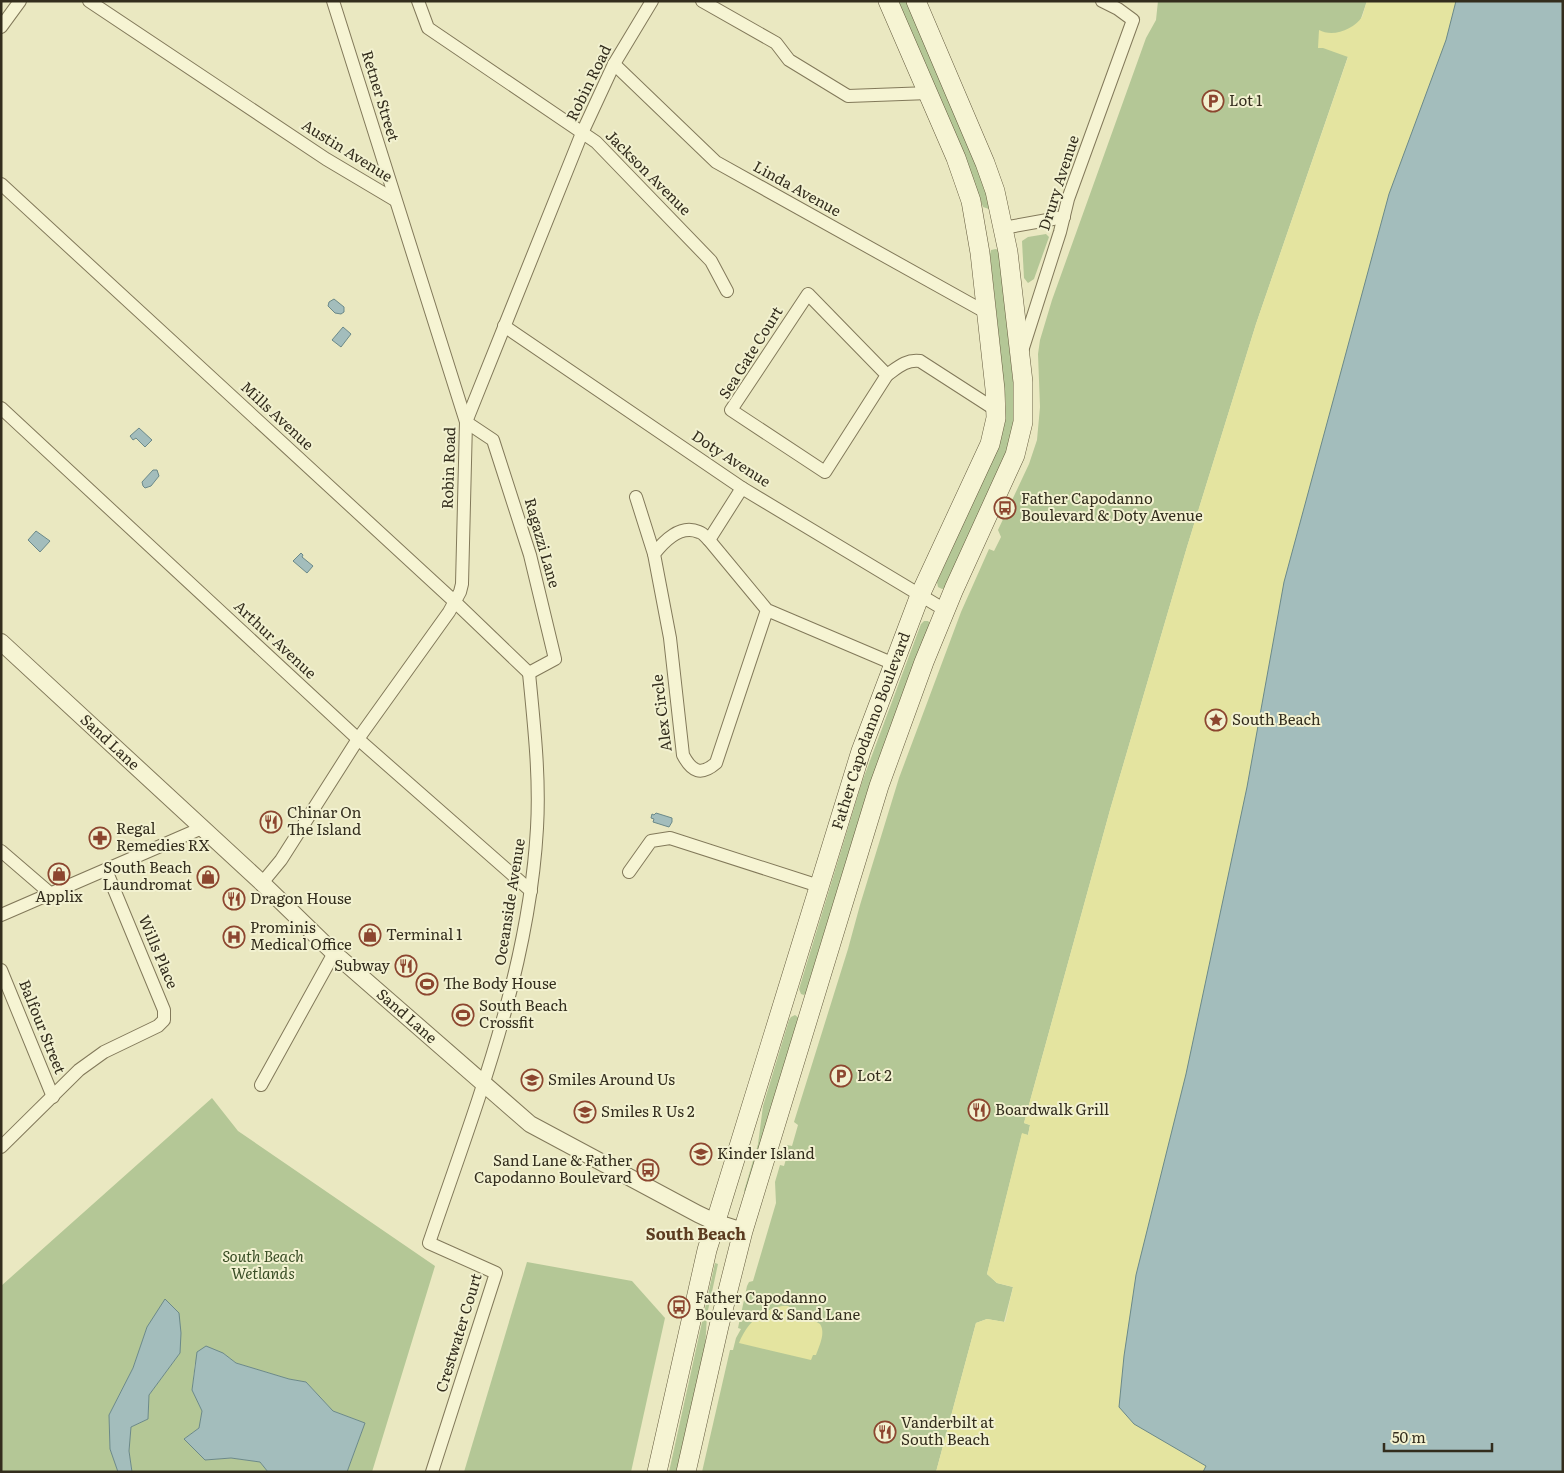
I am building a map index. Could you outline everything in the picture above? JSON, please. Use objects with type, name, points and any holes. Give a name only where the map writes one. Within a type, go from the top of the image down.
[{"type":"main road","name":"Father Capodanno Boulevard","points":[[657,1472],[707,1250],[861,751],[920,595],[990,444],[995,426],[996,410],[986,313],[977,233],[971,201],[962,172],[888,1]]},
{"type":"main road","name":"Father Capodanno Boulevard","points":[[686,1472],[721,1318],[744,1231],[879,786],[945,610],[1019,444],[1024,411],[1020,357],[1008,252],[995,191],[988,170],[916,1]]},
{"type":"main road","points":[[785,1001],[811,1009]]},
{"type":"street","points":[[1,27],[20,1]]},
{"type":"street","name":"Austin Avenue","points":[[89,1],[326,159],[395,200],[466,422]]},
{"type":"street","name":"Retner Street","points":[[333,1],[395,200]]},
{"type":"street","name":"Jackson Avenue","points":[[418,1],[428,28],[596,142],[711,261],[727,291]]},
{"type":"street","name":"Robin Road","points":[[262,883],[281,860],[358,739],[455,602],[462,584],[466,422],[582,133],[614,64],[652,1]]},
{"type":"street","points":[[702,1],[776,44],[789,60],[848,96],[928,93]]},
{"type":"street","name":"Drury Avenue","points":[[1020,357],[1068,199],[1133,20],[1118,9],[1102,1]]},
{"type":"street","name":"Linda Avenue","points":[[614,64],[716,162],[986,313]]},
{"type":"street","name":"Mills Avenue","points":[[1,184],[455,602],[529,674]]},
{"type":"street","points":[[1003,228],[1064,217]]},
{"type":"street","name":"Sea Gate Court","points":[[887,375],[808,294],[731,410],[825,472],[887,375],[906,362],[920,361],[996,410]]},
{"type":"street","name":"Doty Avenue","points":[[504,326],[742,488],[945,610]]},
{"type":"street","name":"Arthur Avenue","points":[[1,408],[358,739],[531,891]]},
{"type":"street","name":"Ragazzi Lane","points":[[466,422],[494,440],[530,555],[555,659],[529,674]]},
{"type":"street","points":[[709,540],[742,488]]},
{"type":"street","name":"Alex Circle","points":[[636,497],[654,554],[670,638],[683,755],[692,768],[700,772],[708,770],[716,764],[767,610]]},
{"type":"street","points":[[654,554],[664,542],[678,532],[688,530],[700,532],[709,540],[767,610],[894,664]]},
{"type":"street","name":"Sand Lane","points":[[1,642],[262,883],[334,953],[530,1124],[602,1164],[715,1222],[744,1231]]},
{"type":"street","name":"Oceanside Avenue","points":[[429,1243],[506,1012],[531,891],[538,826],[536,739],[529,674]]},
{"type":"street","points":[[1,915],[202,828]]},
{"type":"street","points":[[629,872],[651,841],[670,838],[819,886]]},
{"type":"street","points":[[1,851],[51,894]]},
{"type":"street","name":"Wills Place","points":[[53,1097],[78,1070],[104,1052],[158,1026],[164,1020],[164,1010],[106,870]]},
{"type":"street","points":[[261,1085],[334,953]]},
{"type":"street","name":"Balfour Street","points":[[1,970],[53,1097]]},
{"type":"street","points":[[1,1147],[53,1097]]},
{"type":"street","name":"Crestwater Court","points":[[429,1243],[496,1273],[432,1472]]},
{"type":"green space","points":[[898,1],[909,1],[978,161],[992,207],[989,209],[983,207],[965,157]]},
{"type":"green space","name":"South Beach","points":[[1158,1],[1367,1],[1256,324],[1187,547],[1110,810],[1024,1123],[1030,1125],[1028,1135],[1022,1134],[987,1274],[997,1283],[1013,1287],[1004,1322],[987,1319],[976,1323],[936,1472],[702,1472],[730,1350],[733,1350],[741,1329],[738,1328],[747,1286],[749,1282],[753,1281],[776,1203],[775,1182],[780,1165],[784,1166],[788,1152],[785,1151],[787,1145],[792,1146],[798,1125],[794,1122],[899,778],[961,612],[989,549],[994,551],[1001,537],[998,530],[1029,464],[1037,440],[1040,407],[1038,354],[1040,340],[1052,300],[1146,38],[1156,20]]},
{"type":"green space","points":[[1046,234],[1049,237],[1034,279],[1028,283],[1024,278],[1022,241],[1028,237]]},
{"type":"green space","points":[[996,249],[999,251],[1016,409],[1010,447],[945,588],[942,589],[938,587],[937,582],[999,445],[1005,422],[1006,404],[990,254],[991,250]]},
{"type":"green space","points":[[924,621],[930,623],[807,992],[804,995],[801,994],[799,989],[862,782],[921,624]]},
{"type":"green space","points":[[795,1015],[799,1018],[746,1192],[744,1191],[758,1144],[763,1106],[789,1020]]},
{"type":"green space","name":"South Beach Wetlands","points":[[212,1098],[238,1131],[435,1266],[372,1472],[347,1472],[365,1423],[333,1411],[306,1382],[289,1379],[236,1363],[223,1353],[195,1363],[192,1390],[202,1411],[199,1428],[184,1439],[205,1460],[231,1458],[260,1462],[268,1472],[132,1472],[129,1451],[131,1427],[148,1419],[149,1395],[180,1353],[147,1327],[133,1368],[109,1415],[110,1449],[118,1472],[1,1472],[1,1286]]},
{"type":"green space","points":[[527,1262],[632,1281],[665,1318],[631,1472],[464,1472]]},
{"type":"green space","points":[[715,1263],[718,1264],[707,1315],[705,1350],[678,1472],[669,1472]]},
{"type":"sand","name":"South Beach","points":[[1367,1],[1504,1],[1225,1472],[936,1472],[976,1323],[987,1319],[1005,1322],[1013,1287],[997,1283],[987,1274],[1022,1133],[1028,1135],[1030,1125],[1024,1123],[1110,810],[1187,547],[1256,324],[1348,57],[1318,48],[1319,30],[1337,33],[1354,25],[1362,17]]},
{"type":"sand","points":[[788,1306],[820,1324],[822,1328],[821,1340],[816,1355],[813,1355],[811,1360],[739,1343],[746,1329],[756,1318],[774,1308]]},
{"type":"water","points":[[1456,1],[1563,1],[1563,1472],[1203,1472],[1206,1466],[1134,1424],[1119,1407],[1124,1356],[1136,1275],[1186,1074],[1247,787],[1284,582],[1389,194],[1446,40]]},
{"type":"water","points":[[334,299],[344,307],[344,312],[341,314],[335,313],[328,306],[329,302]]},
{"type":"water","points":[[343,327],[351,334],[341,347],[332,340]]},
{"type":"water","points":[[139,428],[152,440],[145,447],[136,438],[133,440],[130,436]]},
{"type":"water","points":[[153,470],[157,470],[159,476],[151,486],[145,488],[142,482]]},
{"type":"water","points":[[36,531],[50,541],[40,552],[28,540]]},
{"type":"water","points":[[301,553],[302,557],[313,566],[307,573],[293,561]]},
{"type":"water","points":[[656,813],[672,818],[669,827],[653,822],[652,814]]},
{"type":"water","points":[[165,1299],[179,1313],[180,1353],[149,1395],[148,1419],[131,1427],[129,1451],[132,1472],[118,1472],[110,1449],[109,1415],[133,1368],[147,1327]]},
{"type":"water","points":[[206,1346],[223,1353],[236,1363],[289,1379],[306,1382],[333,1411],[365,1423],[347,1472],[268,1472],[260,1462],[231,1458],[205,1460],[184,1439],[199,1428],[202,1411],[192,1390],[197,1352]]},
{"type":"place","name":"Lot 1","points":[[1213,101]]},
{"type":"place","name":"Father Capodanno Boulevard & Doty Avenue","points":[[1005,508]]},
{"type":"place","name":"South Beach","points":[[1216,720]]},
{"type":"place","name":"Chinar On The Island","points":[[271,822]]},
{"type":"place","name":"Regal Remedies RX","points":[[100,838]]},
{"type":"place","name":"Applix","points":[[59,874]]},
{"type":"place","name":"South Beach Laundromat","points":[[208,877]]},
{"type":"place","name":"Dragon House","points":[[234,899]]},
{"type":"place","name":"Terminal 1","points":[[370,935]]},
{"type":"place","name":"Prominis Medical Office","points":[[234,937]]},
{"type":"place","name":"Subway","points":[[406,966]]},
{"type":"place","name":"The Body House","points":[[427,984]]},
{"type":"place","name":"South Beach Crossfit","points":[[463,1015]]},
{"type":"place","name":"Lot 2","points":[[841,1076]]},
{"type":"place","name":"Smiles Around Us","points":[[532,1080]]},
{"type":"place","name":"Boardwalk Grill","points":[[979,1110]]},
{"type":"place","name":"Smiles R Us 2","points":[[585,1112]]},
{"type":"place","name":"Kinder Island","points":[[701,1154]]},
{"type":"place","name":"Sand Lane & Father Capodanno Boulevard","points":[[648,1170]]},
{"type":"place","name":"Father Capodanno Boulevard & Sand Lane","points":[[679,1307]]},
{"type":"place","name":"Vanderbilt at South Beach","points":[[885,1432]]},
{"type":"district","name":"South Beach","points":[[696,1234]]}]
